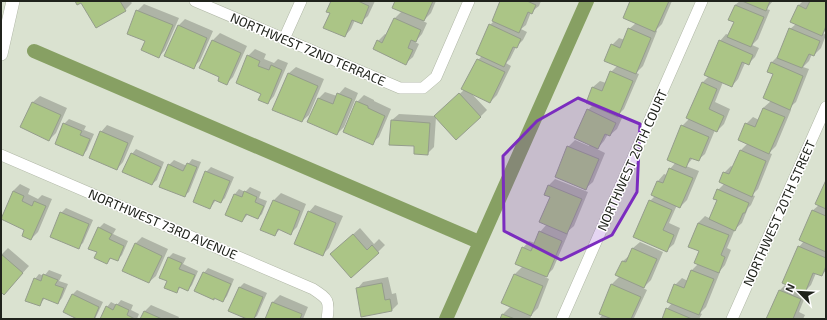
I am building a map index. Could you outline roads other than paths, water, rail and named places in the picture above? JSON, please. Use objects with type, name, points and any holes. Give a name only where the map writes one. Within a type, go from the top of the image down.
[{"type":"street","points":[[1,54],[13,1]]},
{"type":"street","name":"NORTHWEST 72ND TERRACE","points":[[195,1],[400,88],[422,88],[436,77],[469,1]]},
{"type":"street","points":[[284,39],[301,1]]},
{"type":"street","name":"NORTHWEST 20TH COURT","points":[[562,319],[702,1]]},
{"type":"street","name":"NORTHWEST 20TH STREET","points":[[732,319],[826,107]]},
{"type":"street","name":"NORTHWEST 73RD AVENUE","points":[[1,155],[313,288],[324,296],[329,306],[327,319]]},
{"type":"waterway","points":[[446,319],[587,1]]},
{"type":"waterway","points":[[34,51],[479,242]]}]
